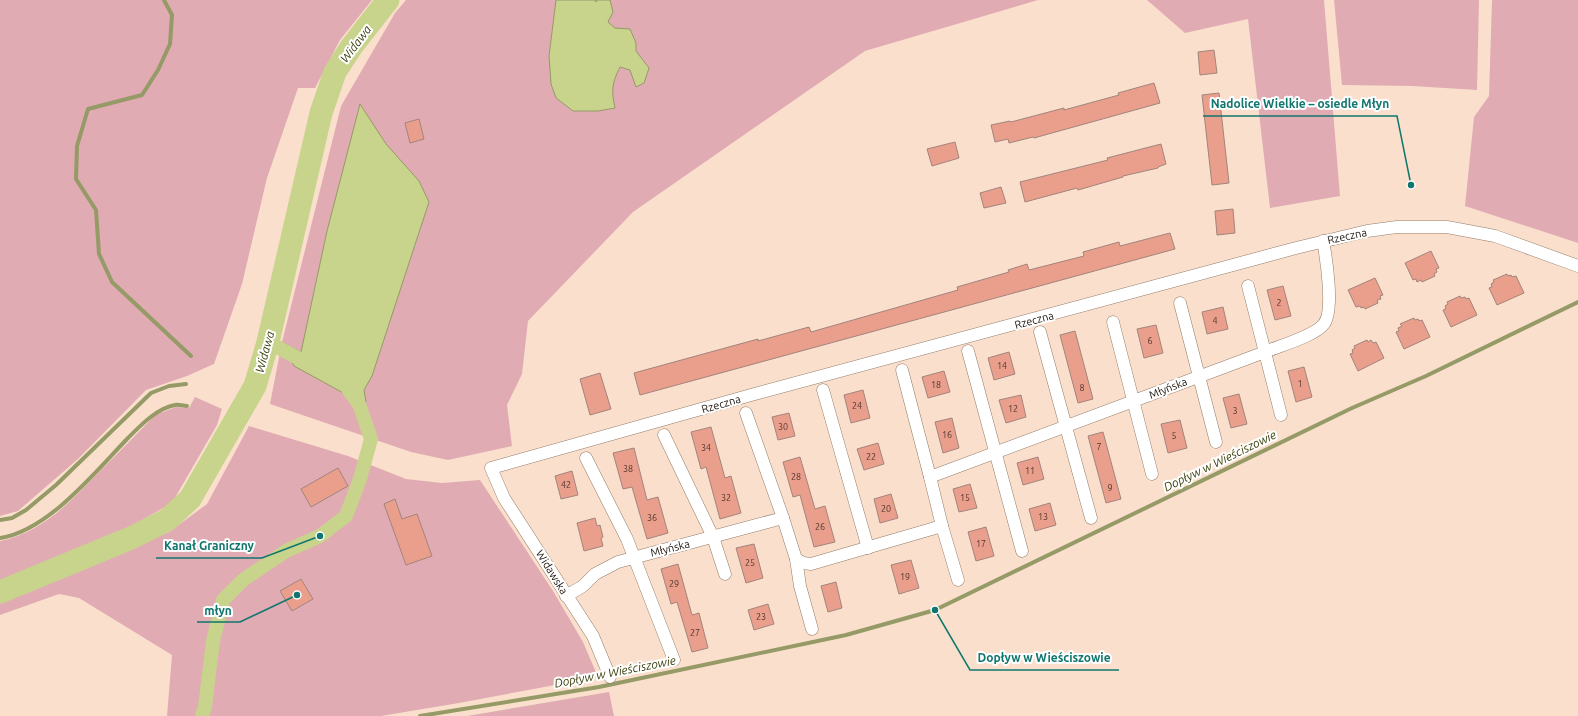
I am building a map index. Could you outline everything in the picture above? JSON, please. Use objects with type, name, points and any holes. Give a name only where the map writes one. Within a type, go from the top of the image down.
[{"type":"street","name":"Rzeczna","points":[[491,468],[1323,241],[1367,231],[1396,227],[1447,227],[1495,236],[1578,266]]},
{"type":"street","name":"Młyńska","points":[[930,477],[1265,352],[1313,332],[1324,325],[1328,313],[1329,294],[1327,263],[1323,241]]},
{"type":"street","points":[[1248,286],[1281,414]]},
{"type":"street","points":[[1180,303],[1216,442]]},
{"type":"street","points":[[1113,322],[1152,474]]},
{"type":"street","points":[[1040,332],[1091,518]]},
{"type":"street","points":[[968,351],[1022,551]]},
{"type":"street","points":[[902,370],[942,526],[958,580]]},
{"type":"street","points":[[823,390],[868,548]]},
{"type":"street","points":[[746,413],[796,559],[800,586],[812,629]]},
{"type":"street","points":[[664,435],[713,537],[725,574]]},
{"type":"street","points":[[586,458],[627,539],[674,660]]},
{"type":"street","name":"Widawska","points":[[491,468],[504,498],[593,636],[610,677]]},
{"type":"street","name":"Młyńska","points":[[566,596],[583,586],[596,574],[608,566],[634,557],[783,518]]},
{"type":"street","points":[[796,559],[804,563],[811,564],[942,526]]},
{"type":"shaded area","points":[[0,0],[372,0],[340,40],[315,88],[298,88],[267,178],[242,284],[214,364],[187,376],[146,390],[78,459],[18,511],[0,516]]},
{"type":"shaded area","points":[[406,0],[1038,0],[865,51],[633,212],[528,321],[522,374],[507,405],[512,446],[448,460],[411,452],[270,404],[282,342],[341,106],[395,13]]},
{"type":"shaded area","points":[[556,0],[595,0],[596,2],[597,0],[610,0],[613,12],[608,22],[615,28],[630,29],[636,43],[636,51],[649,68],[644,83],[636,87],[630,70],[620,67],[613,87],[615,108],[598,111],[573,111],[556,98],[551,84],[549,56]]},
{"type":"shaded area","points":[[1147,0],[1324,0],[1340,196],[1270,208],[1248,19],[1185,33]]},
{"type":"shaded area","points":[[1334,0],[1479,0],[1477,90],[1412,86],[1342,85]]},
{"type":"shaded area","points":[[1492,0],[1578,0],[1578,243],[1465,206],[1474,117],[1489,96]]},
{"type":"shaded area","points":[[360,104],[386,144],[419,181],[429,202],[372,376],[364,390],[366,402],[353,405],[347,395],[294,366],[290,358],[281,354],[282,342],[301,352],[327,231]]},
{"type":"shaded area","points":[[195,397],[222,409],[217,425],[172,503],[132,526],[30,568],[0,583],[0,541],[29,531],[55,514],[78,494],[155,415],[176,407],[189,408]]},
{"type":"shaded area","points":[[249,426],[348,456],[406,479],[442,483],[480,480],[553,591],[583,642],[598,677],[381,716],[167,716],[172,655],[79,598],[59,594],[0,615],[0,600],[50,582],[169,532],[207,504]]},
{"type":"shaded area","points":[[609,692],[614,716],[467,716]]},
{"type":"building","points":[[1214,50],[1217,73],[1200,75],[1198,52]]},
{"type":"building","points":[[1154,83],[1160,103],[1034,138],[1009,143],[1008,139],[995,142],[991,125],[1011,122],[1064,108],[1064,110],[1119,95],[1118,93]]},
{"type":"building","points":[[1219,93],[1229,183],[1212,185],[1202,95]]},
{"type":"building","points":[[419,119],[424,139],[410,143],[405,123]]},
{"type":"building","points":[[955,142],[959,158],[932,166],[927,149]]},
{"type":"building","points":[[1161,144],[1166,164],[1158,168],[1123,176],[1078,190],[1077,188],[1025,202],[1020,182],[1108,160],[1107,158]]},
{"type":"building","points":[[1001,187],[1006,203],[984,208],[980,193]]},
{"type":"building","points":[[1233,209],[1235,233],[1217,235],[1215,211]]},
{"type":"building","points":[[1170,233],[1175,249],[640,395],[634,373],[758,339],[758,341],[809,327],[811,332],[958,290],[957,287],[1009,272],[1008,270],[1027,264],[1029,270],[1084,256],[1083,252],[1119,242],[1120,246]]},
{"type":"building","points":[[1431,251],[1439,268],[1436,269],[1437,272],[1434,274],[1435,276],[1422,282],[1421,280],[1417,282],[1416,279],[1413,280],[1405,263]]},
{"type":"building","points":[[1507,274],[1508,276],[1511,275],[1512,277],[1516,276],[1524,293],[1497,305],[1489,288],[1492,287],[1491,284],[1494,282],[1493,280]]},
{"type":"building","points":[[1375,278],[1383,295],[1380,296],[1381,299],[1377,300],[1378,303],[1365,309],[1364,307],[1361,308],[1360,306],[1356,307],[1348,290]]},
{"type":"building","points":[[1283,286],[1291,316],[1275,320],[1267,290]]},
{"type":"building","points":[[1460,296],[1461,298],[1469,298],[1477,315],[1451,327],[1443,310],[1446,309],[1445,306],[1448,304],[1447,302]]},
{"type":"building","points":[[1223,307],[1228,329],[1207,334],[1202,312]]},
{"type":"building","points":[[1414,318],[1415,320],[1418,319],[1419,321],[1422,320],[1430,337],[1404,349],[1396,332],[1399,331],[1398,328],[1402,326],[1400,324]]},
{"type":"building","points":[[1156,325],[1163,353],[1144,358],[1137,329]]},
{"type":"building","points":[[1075,331],[1093,399],[1078,403],[1060,335]]},
{"type":"building","points":[[1367,340],[1368,342],[1371,340],[1373,343],[1376,342],[1384,358],[1358,371],[1350,354],[1353,353],[1352,350],[1355,348],[1354,346]]},
{"type":"building","points":[[1009,352],[1015,374],[994,380],[988,358]]},
{"type":"building","points":[[1304,367],[1312,397],[1296,402],[1288,371]]},
{"type":"building","points":[[944,371],[950,392],[928,398],[922,377]]},
{"type":"building","points":[[600,373],[611,409],[590,415],[580,379]]},
{"type":"building","points":[[863,390],[870,418],[851,423],[844,395]]},
{"type":"building","points":[[1239,394],[1247,424],[1231,428],[1223,398]]},
{"type":"building","points":[[1021,395],[1026,417],[1006,423],[999,400]]},
{"type":"building","points":[[789,413],[795,436],[778,440],[772,417]]},
{"type":"building","points":[[952,418],[959,448],[943,453],[935,422]]},
{"type":"building","points":[[1180,420],[1187,448],[1168,453],[1161,424]]},
{"type":"building","points":[[711,427],[725,478],[731,476],[741,513],[720,519],[706,467],[701,469],[691,432]]},
{"type":"building","points":[[1103,432],[1121,499],[1106,503],[1088,436]]},
{"type":"building","points":[[878,443],[884,464],[864,470],[857,449]]},
{"type":"building","points":[[634,448],[647,500],[658,497],[668,533],[647,539],[632,487],[623,489],[613,453]]},
{"type":"building","points":[[800,457],[815,509],[825,506],[835,542],[814,547],[800,495],[793,497],[783,462]]},
{"type":"building","points":[[1038,457],[1044,479],[1023,485],[1017,463]]},
{"type":"building","points":[[338,468],[348,486],[311,507],[301,489]]},
{"type":"building","points":[[572,471],[578,495],[561,499],[555,476]]},
{"type":"building","points":[[970,484],[977,508],[959,512],[953,489]]},
{"type":"building","points":[[891,494],[898,518],[880,523],[874,499]]},
{"type":"building","points":[[395,499],[402,519],[417,514],[432,556],[406,565],[384,504]]},
{"type":"building","points":[[1050,503],[1056,525],[1035,531],[1029,509]]},
{"type":"building","points":[[595,518],[597,526],[600,525],[603,537],[601,538],[603,546],[584,551],[577,523]]},
{"type":"building","points":[[986,527],[994,556],[976,561],[968,532]]},
{"type":"building","points":[[754,544],[763,578],[746,583],[736,548]]},
{"type":"building","points":[[911,560],[919,588],[899,594],[891,565]]},
{"type":"building","points":[[678,564],[692,615],[699,613],[708,648],[692,652],[677,602],[671,604],[661,569]]},
{"type":"building","points":[[301,579],[313,599],[292,611],[280,591]]},
{"type":"building","points":[[836,582],[842,608],[828,612],[821,586]]},
{"type":"building","points":[[768,604],[774,624],[754,630],[748,610]]},
{"type":"waterway","points":[[164,0],[172,15],[170,44],[158,70],[142,95],[88,109],[77,146],[76,179],[96,210],[99,254],[112,282],[191,356]]},
{"type":"waterway","name":"Widawa","points":[[0,592],[131,538],[167,520],[190,499],[255,386],[268,342],[321,113],[335,72],[352,46],[388,0]]},
{"type":"waterway","name":"Dopływ w Wieściszowie","points":[[420,716],[599,687],[846,635],[935,610],[1352,408],[1426,376],[1578,302]]},
{"type":"waterway","points":[[268,342],[298,358]]},
{"type":"waterway","points":[[0,520],[12,518],[26,510],[56,485],[151,393],[169,386],[186,384]]},
{"type":"waterway","points":[[202,716],[205,707],[213,641],[223,600],[243,580],[286,551],[320,536],[346,516],[360,479],[371,439],[359,404],[348,389]]},
{"type":"waterway","points":[[0,538],[18,533],[36,524],[53,512],[86,483],[149,418],[168,407],[175,405],[187,406]]},
{"type":"place","name":"Nadolice Wielkie – osiedle Młyn","points":[[1411,185]]},
{"type":"place","name":"Kanał Graniczny","points":[[320,536]]},
{"type":"place","name":"młyn","points":[[297,595]]},
{"type":"place","name":"Dopływ w Wieściszowie","points":[[935,610]]}]
